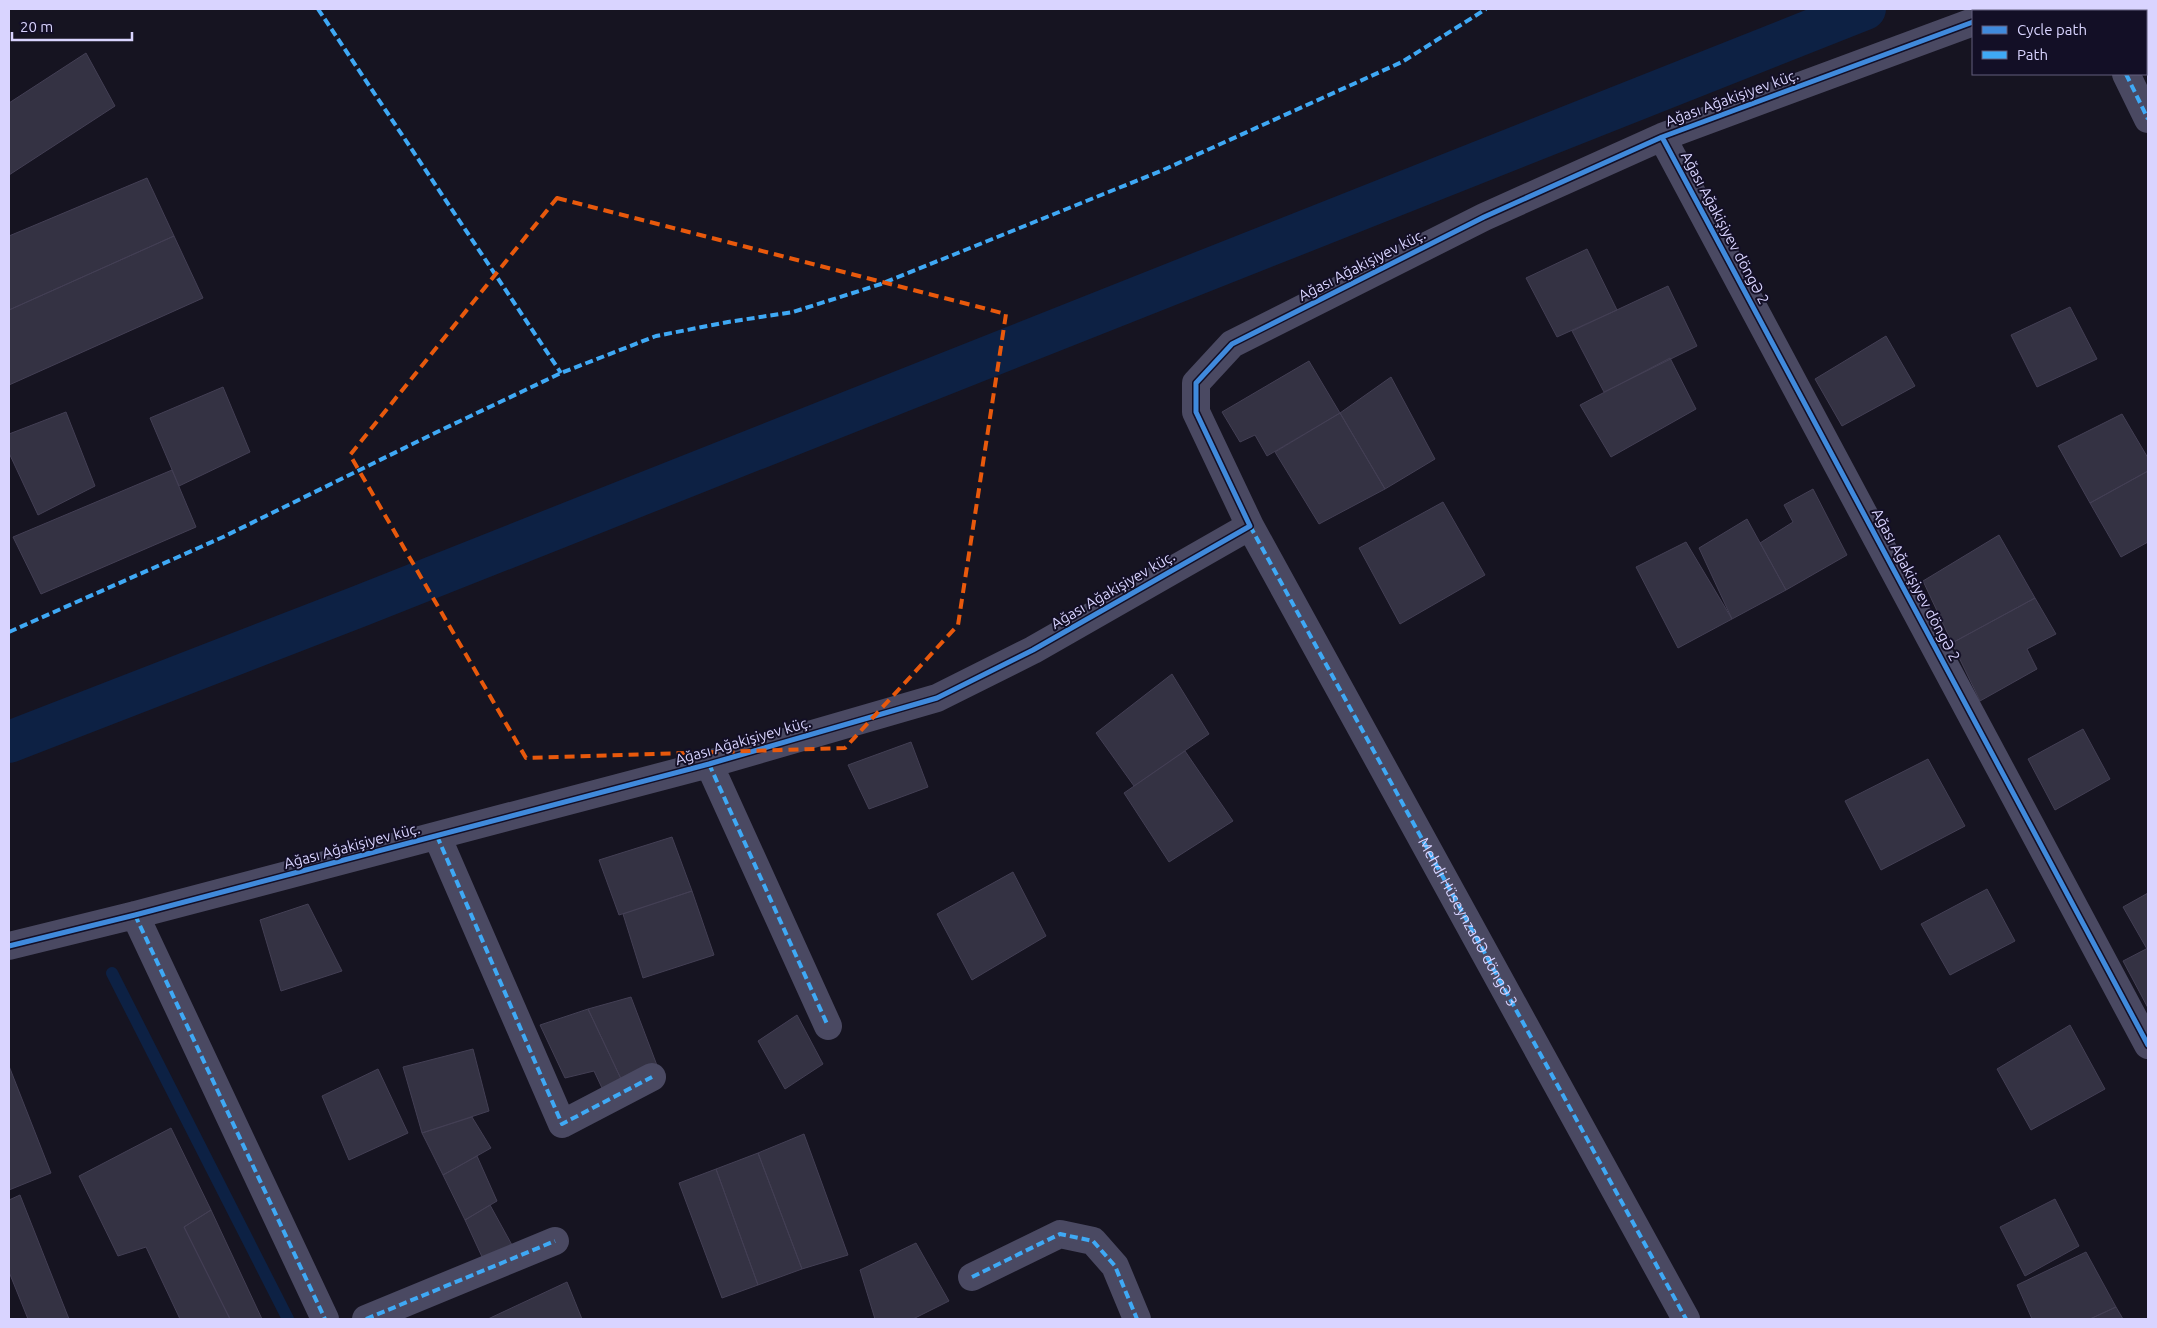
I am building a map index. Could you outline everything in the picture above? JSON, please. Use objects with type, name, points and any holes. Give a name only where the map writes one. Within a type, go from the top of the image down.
[{"type":"street","name":"Ağası Ağakişiyev küç.","points":[[9,946],[135,915],[709,764],[937,698],[1033,650],[1250,526],[1196,412],[1196,383],[1232,344],[1484,217],[1662,137],[1972,22]]},
{"type":"street","points":[[2126,75],[2148,119]]},
{"type":"street","name":"Ağası Ağakişiyev döngə 2","points":[[1662,137],[2148,1045]]},
{"type":"street","name":"Mehdi Hüseynzadə döngə 3","points":[[1250,526],[1686,1319]]},
{"type":"street","points":[[709,764],[828,1026]]},
{"type":"street","points":[[437,836],[562,1124],[652,1077]]},
{"type":"street","points":[[135,915],[325,1319]]},
{"type":"street","points":[[972,1277],[1060,1234],[1093,1241],[1115,1266],[1137,1319]]},
{"type":"street","points":[[366,1319],[555,1241]]},
{"type":"highlighted area","points":[[557,198],[1006,314],[958,625],[845,748],[526,758],[350,455]]},
{"type":"building","points":[[86,53],[115,106],[9,175],[9,103]]},
{"type":"building","points":[[147,178],[174,236],[9,310],[9,236]]},
{"type":"building","points":[[174,236],[203,298],[9,385],[9,310]]},
{"type":"building","points":[[1587,249],[1617,310],[1557,337],[1526,278]]},
{"type":"building","points":[[1668,286],[1697,346],[1604,392],[1572,331]]},
{"type":"building","points":[[2070,307],[2097,359],[2037,387],[2011,335]]},
{"type":"building","points":[[1886,336],[1915,386],[1842,426],[1815,379]]},
{"type":"building","points":[[1670,358],[1696,409],[1611,457],[1580,405]]},
{"type":"building","points":[[1309,361],[1340,413],[1267,456],[1255,435],[1240,442],[1222,412]]},
{"type":"building","points":[[1391,377],[1435,459],[1385,489],[1340,413]]},
{"type":"building","points":[[223,387],[250,452],[179,486],[150,418]]},
{"type":"building","points":[[66,412],[95,486],[38,515],[9,453],[9,434]]},
{"type":"building","points":[[1340,413],[1385,489],[1319,524],[1275,452]]},
{"type":"building","points":[[2122,414],[2148,458],[2148,471],[2090,503],[2058,446]]},
{"type":"building","points":[[172,470],[196,527],[41,594],[13,537]]},
{"type":"building","points":[[2148,471],[2148,542],[2121,557],[2090,503]]},
{"type":"building","points":[[1813,489],[1847,555],[1786,590],[1760,543],[1793,522],[1784,505]]},
{"type":"building","points":[[1443,502],[1485,575],[1400,624],[1359,548]]},
{"type":"building","points":[[1747,519],[1786,590],[1732,619],[1699,548]]},
{"type":"building","points":[[1999,535],[2035,598],[1952,643],[1923,581]]},
{"type":"building","points":[[1686,542],[1732,619],[1678,648],[1636,567]]},
{"type":"building","points":[[2035,598],[2056,634],[2027,649],[2037,669],[1980,701],[1952,643]]},
{"type":"building","points":[[1172,674],[1209,734],[1134,786],[1096,733]]},
{"type":"building","points":[[2083,729],[2110,779],[2055,810],[2028,759]]},
{"type":"building","points":[[911,742],[928,787],[869,809],[848,765]]},
{"type":"building","points":[[1185,751],[1233,821],[1169,862],[1124,793]]},
{"type":"building","points":[[1928,759],[1965,826],[1881,870],[1845,801]]},
{"type":"building","points":[[672,837],[692,891],[619,915],[599,860]]},
{"type":"building","points":[[1013,872],[1046,936],[972,980],[937,914]]},
{"type":"building","points":[[1987,889],[2015,941],[1950,975],[1921,924]]},
{"type":"building","points":[[692,891],[714,955],[643,978],[623,914]]},
{"type":"building","points":[[2148,893],[2148,948],[2147,949],[2123,907]]},
{"type":"building","points":[[308,904],[342,971],[281,991],[260,920]]},
{"type":"building","points":[[2148,948],[2148,1008],[2123,961]]},
{"type":"building","points":[[631,997],[658,1068],[622,1081],[588,1009]]},
{"type":"building","points":[[588,1009],[622,1081],[602,1088],[594,1071],[565,1078],[540,1025]]},
{"type":"building","points":[[797,1015],[823,1064],[785,1089],[758,1041]]},
{"type":"building","points":[[2070,1025],[2105,1089],[2031,1130],[1997,1069]]},
{"type":"building","points":[[473,1049],[489,1111],[422,1133],[403,1067]]},
{"type":"building","points":[[9,1066],[51,1173],[9,1190]]},
{"type":"building","points":[[378,1069],[408,1133],[349,1160],[322,1096]]},
{"type":"building","points":[[472,1117],[491,1148],[443,1175],[422,1133]]},
{"type":"building","points":[[171,1128],[211,1210],[184,1227],[230,1319],[180,1319],[146,1247],[118,1256],[79,1176]]},
{"type":"building","points":[[804,1134],[848,1255],[802,1269],[758,1153]]},
{"type":"building","points":[[758,1153],[802,1269],[758,1285],[716,1169]]},
{"type":"building","points":[[477,1156],[497,1201],[465,1220],[443,1175]]},
{"type":"building","points":[[716,1169],[758,1285],[722,1298],[679,1183]]},
{"type":"building","points":[[20,1195],[69,1319],[28,1319],[9,1272],[9,1200]]},
{"type":"building","points":[[2055,1199],[2079,1246],[2025,1276],[2000,1227]]},
{"type":"building","points":[[490,1205],[512,1245],[483,1259],[465,1220]]},
{"type":"building","points":[[211,1210],[262,1319],[230,1319],[184,1227]]},
{"type":"building","points":[[916,1243],[949,1301],[913,1319],[875,1319],[860,1270]]},
{"type":"building","points":[[2086,1252],[2116,1307],[2090,1319],[2032,1319],[2017,1285]]},
{"type":"building","points":[[567,1282],[582,1319],[488,1319]]},
{"type":"building","points":[[2116,1307],[2123,1319],[2090,1319]]},
{"type":"waterway","points":[[9,742],[360,606],[1865,9]]},
{"type":"waterway","points":[[112,973],[288,1319]]},
{"type":"marked path","points":[[318,9],[561,373]]},
{"type":"marked path","points":[[9,632],[223,537],[561,373],[656,336],[793,312],[881,284],[1163,170],[1402,62],[1486,9]]},
{"type":"marked path","points":[[2126,75],[2148,119]]},
{"type":"marked path","points":[[1250,526],[1686,1319]]},
{"type":"marked path","points":[[709,764],[828,1026]]},
{"type":"marked path","points":[[437,836],[562,1124],[652,1077]]},
{"type":"marked path","points":[[135,915],[325,1319]]},
{"type":"marked path","points":[[972,1277],[1060,1234],[1093,1241],[1115,1266],[1137,1319]]},
{"type":"marked path","points":[[366,1319],[555,1241]]},
{"type":"cycle path","points":[[9,946],[135,915],[709,764],[937,698],[1033,650],[1250,526],[1196,412],[1196,383],[1232,344],[1484,217],[1662,137],[1972,22]]},
{"type":"cycle path","points":[[1662,137],[2148,1045]]}]
